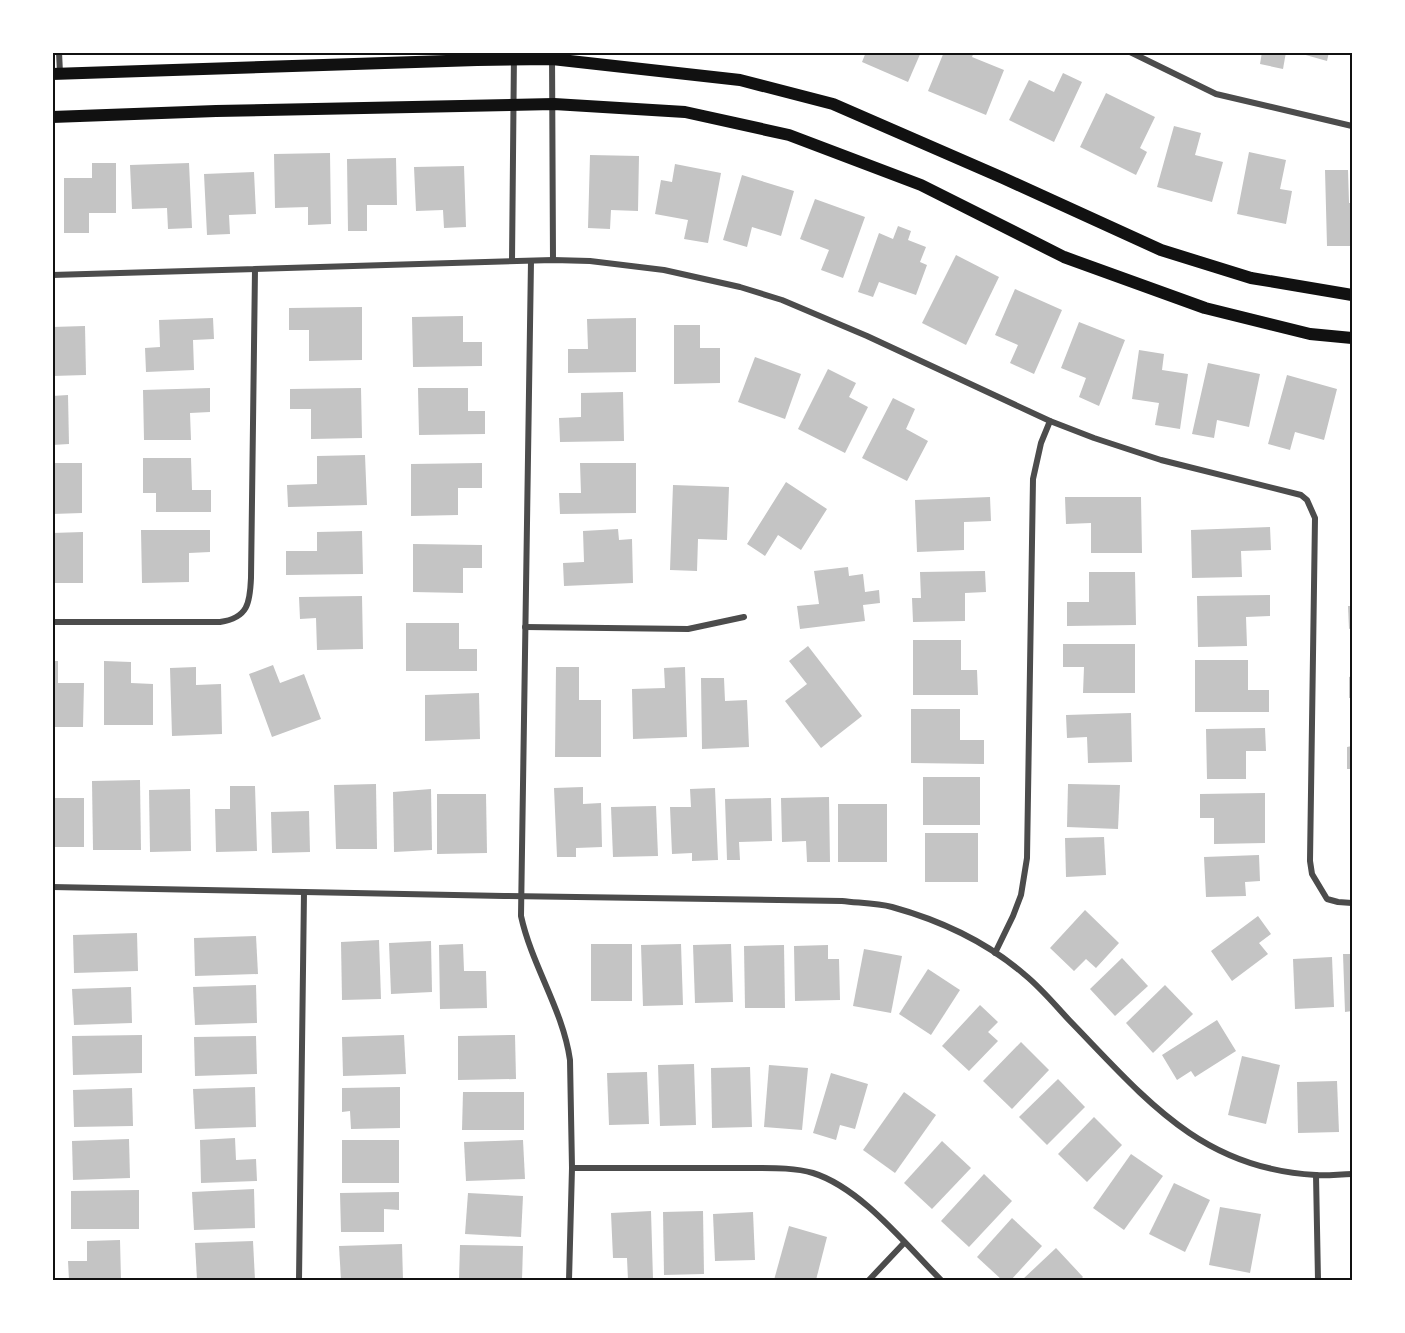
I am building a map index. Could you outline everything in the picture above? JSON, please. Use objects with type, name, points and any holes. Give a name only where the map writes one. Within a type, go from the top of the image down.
[{"type":"main road","points":[[56,74],[552,56],[740,80],[834,105],[1161,250],[1251,278],[1353,294]]},
{"type":"main road","points":[[52,117],[554,104],[685,112],[789,135],[921,185],[1064,257],[1204,308],[1310,334],[1353,338]]},
{"type":"street","points":[[56,74],[59,52]]},
{"type":"street","points":[[1130,52],[1216,94],[1353,126]]},
{"type":"street","points":[[512,261],[514,56]]},
{"type":"street","points":[[552,56],[553,260]]},
{"type":"street","points":[[52,275],[553,260],[590,261],[664,270],[740,287],[782,300],[867,336],[1050,421],[1094,438],[1161,460],[1292,491],[1307,500],[1315,518],[1310,861],[1312,874],[1320,891],[1327,899],[1353,903]]},
{"type":"street","points":[[531,261],[521,916],[526,941],[568,1044],[572,1096],[569,1281]]},
{"type":"street","points":[[52,621],[220,622],[240,615],[247,606],[252,578],[255,269]]},
{"type":"street","points":[[995,953],[1021,895],[1027,858],[1033,479],[1041,443],[1050,421]]},
{"type":"street","points":[[525,627],[688,629],[744,617]]},
{"type":"street","points":[[52,886],[842,901],[890,906],[963,933],[1024,974],[1151,1104],[1186,1133],[1209,1147],[1255,1166],[1316,1175],[1353,1174]]},
{"type":"street","points":[[299,1281],[304,892]]},
{"type":"street","points":[[572,1168],[757,1167],[813,1173],[850,1192],[872,1210],[941,1281]]},
{"type":"street","points":[[1316,1175],[1318,1281]]},
{"type":"street","points":[[869,1281],[904,1243]]},
{"type":"building","points":[[866,52],[921,52],[908,82],[862,62]]},
{"type":"building","points":[[944,52],[974,52],[972,57],[1004,70],[986,115],[928,91]]},
{"type":"building","points":[[1262,52],[1286,52],[1283,69],[1260,64]]},
{"type":"building","points":[[1295,52],[1329,52],[1327,61]]},
{"type":"building","points":[[1063,73],[1082,82],[1054,142],[1009,120],[1029,80],[1054,92]]},
{"type":"building","points":[[1106,93],[1155,117],[1140,148],[1147,152],[1136,175],[1080,147]]},
{"type":"building","points":[[1174,126],[1201,133],[1195,155],[1223,162],[1212,202],[1157,187]]},
{"type":"building","points":[[1249,152],[1286,160],[1280,189],[1292,191],[1286,224],[1237,214]]},
{"type":"building","points":[[330,153],[331,224],[308,225],[308,207],[275,208],[274,154]]},
{"type":"building","points":[[590,155],[639,156],[638,211],[611,210],[610,229],[588,228]]},
{"type":"building","points":[[396,158],[397,205],[367,205],[367,231],[348,231],[347,159]]},
{"type":"building","points":[[92,163],[116,163],[116,213],[89,213],[89,233],[64,233],[64,178],[92,178]]},
{"type":"building","points":[[189,163],[192,228],[168,229],[167,208],[132,209],[130,165]]},
{"type":"building","points":[[675,164],[721,173],[708,243],[684,239],[688,220],[655,214],[661,180],[672,182]]},
{"type":"building","points":[[464,166],[466,227],[444,228],[443,210],[416,211],[414,167]]},
{"type":"building","points":[[1325,170],[1348,170],[1349,203],[1352,203],[1352,246],[1327,246]]},
{"type":"building","points":[[254,172],[256,214],[229,215],[230,234],[207,235],[204,174]]},
{"type":"building","points":[[742,175],[794,191],[781,236],[752,227],[747,247],[723,240]]},
{"type":"building","points":[[815,199],[865,217],[843,278],[821,270],[829,250],[800,239]]},
{"type":"building","points":[[898,226],[911,231],[908,240],[926,247],[920,262],[927,265],[916,295],[879,282],[873,297],[858,292],[879,233],[893,239]]},
{"type":"building","points":[[956,255],[999,277],[966,345],[922,323]]},
{"type":"building","points":[[1015,289],[1062,310],[1034,374],[1010,363],[1018,345],[995,335]]},
{"type":"building","points":[[362,307],[362,360],[309,361],[309,330],[289,330],[289,308]]},
{"type":"building","points":[[463,316],[463,342],[482,342],[482,366],[413,367],[412,317]]},
{"type":"building","points":[[213,318],[214,339],[193,340],[194,370],[146,372],[145,348],[160,347],[159,320]]},
{"type":"building","points":[[636,318],[636,372],[568,373],[568,349],[588,349],[587,319]]},
{"type":"building","points":[[1079,322],[1125,340],[1099,406],[1079,397],[1086,378],[1061,368]]},
{"type":"building","points":[[674,325],[700,325],[700,348],[720,348],[720,383],[674,384]]},
{"type":"building","points":[[85,326],[86,375],[52,376],[52,327]]},
{"type":"building","points":[[1139,350],[1164,354],[1162,370],[1188,374],[1180,429],[1155,425],[1159,403],[1132,399]]},
{"type":"building","points":[[755,357],[801,374],[785,419],[738,402]]},
{"type":"building","points":[[1208,363],[1260,374],[1249,427],[1217,420],[1214,438],[1192,434]]},
{"type":"building","points":[[828,369],[856,383],[849,397],[868,407],[845,453],[798,429]]},
{"type":"building","points":[[1287,375],[1337,389],[1324,440],[1295,432],[1290,450],[1268,444]]},
{"type":"building","points":[[210,388],[210,412],[190,413],[191,440],[144,440],[143,390]]},
{"type":"building","points":[[361,388],[362,438],[311,439],[311,409],[290,409],[290,389]]},
{"type":"building","points":[[418,388],[468,388],[468,411],[485,411],[485,434],[419,435]]},
{"type":"building","points":[[623,392],[624,441],[560,442],[559,418],[581,417],[581,393]]},
{"type":"building","points":[[68,395],[69,444],[52,445],[52,396]]},
{"type":"building","points":[[893,398],[915,409],[906,429],[928,441],[907,481],[862,458]]},
{"type":"building","points":[[365,455],[367,505],[288,507],[287,485],[317,484],[317,456]]},
{"type":"building","points":[[143,458],[191,458],[192,490],[211,490],[211,512],[156,512],[156,493],[143,493]]},
{"type":"building","points":[[52,463],[82,463],[82,513],[52,514]]},
{"type":"building","points":[[482,463],[482,488],[458,488],[458,515],[411,516],[411,464]]},
{"type":"building","points":[[580,463],[636,463],[636,513],[560,514],[559,493],[581,493]]},
{"type":"building","points":[[786,482],[827,509],[801,550],[778,535],[765,556],[747,544]]},
{"type":"building","points":[[673,485],[729,487],[727,540],[698,539],[697,571],[670,570]]},
{"type":"building","points":[[990,497],[991,521],[964,522],[964,550],[917,552],[915,500]]},
{"type":"building","points":[[1065,497],[1141,497],[1142,553],[1091,553],[1091,523],[1066,524]]},
{"type":"building","points":[[1270,527],[1271,550],[1241,551],[1242,577],[1192,578],[1191,530]]},
{"type":"building","points":[[618,529],[619,540],[632,539],[633,583],[564,586],[563,563],[584,562],[583,531]]},
{"type":"building","points":[[141,530],[210,530],[210,552],[189,553],[189,582],[142,583]]},
{"type":"building","points":[[362,531],[363,574],[286,575],[286,551],[317,551],[317,532]]},
{"type":"building","points":[[83,532],[83,583],[52,583],[52,533]]},
{"type":"building","points":[[413,544],[482,545],[482,568],[463,568],[463,593],[413,592]]},
{"type":"building","points":[[848,567],[849,576],[863,574],[865,592],[879,590],[880,603],[863,605],[865,621],[800,629],[797,606],[819,604],[814,571]]},
{"type":"building","points":[[985,571],[986,592],[965,593],[965,621],[913,622],[912,598],[921,598],[920,572]]},
{"type":"building","points":[[1089,572],[1135,572],[1136,625],[1067,626],[1067,602],[1089,602]]},
{"type":"building","points":[[1270,595],[1270,616],[1246,617],[1247,646],[1198,647],[1197,596]]},
{"type":"building","points":[[362,596],[363,649],[317,650],[316,618],[300,619],[299,597]]},
{"type":"building","points":[[1348,606],[1352,606],[1352,628],[1349,629]]},
{"type":"building","points":[[406,623],[459,623],[459,649],[477,649],[477,671],[406,671]]},
{"type":"building","points":[[913,640],[961,640],[961,670],[977,670],[978,695],[913,695]]},
{"type":"building","points":[[1063,644],[1135,644],[1135,693],[1083,693],[1084,667],[1063,667]]},
{"type":"building","points":[[808,646],[862,716],[821,748],[785,701],[807,684],[789,661]]},
{"type":"building","points":[[1195,660],[1248,660],[1248,690],[1269,690],[1269,712],[1195,712]]},
{"type":"building","points":[[52,661],[58,661],[58,683],[84,683],[83,727],[52,727]]},
{"type":"building","points":[[104,661],[131,662],[131,683],[153,684],[153,725],[104,725]]},
{"type":"building","points":[[273,665],[280,683],[304,674],[321,719],[272,737],[249,674]]},
{"type":"building","points":[[196,667],[196,685],[221,684],[222,734],[172,736],[170,668]]},
{"type":"building","points":[[556,667],[579,667],[579,700],[601,700],[601,757],[555,757]]},
{"type":"building","points":[[685,667],[687,737],[633,739],[632,689],[665,688],[664,668]]},
{"type":"building","points":[[1352,676],[1352,698],[1349,698],[1349,677]]},
{"type":"building","points":[[701,678],[724,678],[725,701],[747,700],[749,747],[702,749]]},
{"type":"building","points":[[479,693],[480,739],[425,741],[425,695]]},
{"type":"building","points":[[911,709],[960,709],[960,740],[984,740],[984,764],[911,763]]},
{"type":"building","points":[[1131,713],[1132,762],[1088,763],[1087,737],[1067,738],[1066,715]]},
{"type":"building","points":[[1265,728],[1266,751],[1246,751],[1246,779],[1207,779],[1206,729]]},
{"type":"building","points":[[1352,746],[1352,769],[1347,769],[1347,747]]},
{"type":"building","points":[[923,777],[980,777],[980,825],[923,825]]},
{"type":"building","points":[[140,780],[141,850],[93,850],[92,781]]},
{"type":"building","points":[[376,784],[377,849],[336,849],[334,785]]},
{"type":"building","points":[[1068,784],[1120,785],[1118,829],[1067,827]]},
{"type":"building","points":[[230,786],[255,786],[257,851],[216,852],[215,809],[230,809]]},
{"type":"building","points":[[583,787],[583,804],[601,803],[602,847],[576,848],[576,857],[557,857],[554,788]]},
{"type":"building","points":[[52,788],[55,788],[55,798],[84,798],[84,847],[52,847]]},
{"type":"building","points":[[715,788],[718,860],[692,861],[692,853],[672,854],[670,807],[691,807],[690,789]]},
{"type":"building","points":[[190,789],[191,851],[150,852],[149,790]]},
{"type":"building","points":[[431,789],[432,850],[394,852],[393,792]]},
{"type":"building","points":[[1265,793],[1265,843],[1214,844],[1214,818],[1200,818],[1200,794]]},
{"type":"building","points":[[437,794],[486,794],[487,853],[437,854]]},
{"type":"building","points":[[829,797],[830,862],[807,862],[806,841],[782,842],[781,798]]},
{"type":"building","points":[[771,798],[772,841],[739,842],[740,860],[727,860],[725,799]]},
{"type":"building","points":[[838,804],[887,804],[887,862],[838,862]]},
{"type":"building","points":[[656,806],[658,856],[613,857],[611,807]]},
{"type":"building","points":[[309,811],[310,852],[272,853],[271,812]]},
{"type":"building","points":[[925,833],[978,833],[978,882],[925,882]]},
{"type":"building","points":[[1104,837],[1106,875],[1066,877],[1065,838]]},
{"type":"building","points":[[1259,855],[1260,881],[1245,882],[1246,896],[1206,897],[1204,857]]},
{"type":"building","points":[[1085,910],[1119,943],[1096,968],[1086,959],[1074,971],[1050,948]]},
{"type":"building","points":[[1258,916],[1271,934],[1259,943],[1268,954],[1232,981],[1211,951]]},
{"type":"building","points":[[137,933],[138,971],[74,973],[73,935]]},
{"type":"building","points":[[256,936],[258,974],[195,976],[194,938]]},
{"type":"building","points":[[379,940],[381,999],[342,1000],[341,942]]},
{"type":"building","points":[[431,941],[432,992],[391,994],[389,943]]},
{"type":"building","points":[[463,944],[464,971],[486,971],[487,1008],[440,1009],[439,945]]},
{"type":"building","points":[[591,944],[632,944],[632,1001],[591,1001]]},
{"type":"building","points":[[681,944],[683,1005],[643,1006],[641,945]]},
{"type":"building","points":[[731,944],[733,1002],[695,1003],[693,945]]},
{"type":"building","points":[[784,945],[785,1008],[745,1008],[744,946]]},
{"type":"building","points":[[828,945],[828,959],[839,959],[840,1000],[795,1001],[794,946]]},
{"type":"building","points":[[864,949],[902,956],[891,1013],[853,1006]]},
{"type":"building","points":[[1343,954],[1352,954],[1352,1011],[1345,1012]]},
{"type":"building","points":[[1332,957],[1334,1007],[1295,1009],[1293,959]]},
{"type":"building","points":[[1122,958],[1148,986],[1115,1016],[1090,989]]},
{"type":"building","points":[[928,969],[960,990],[931,1035],[899,1014]]},
{"type":"building","points":[[256,985],[257,1023],[195,1025],[193,987]]},
{"type":"building","points":[[1165,985],[1193,1014],[1153,1053],[1126,1023]]},
{"type":"building","points":[[131,987],[132,1023],[74,1025],[72,989]]},
{"type":"building","points":[[980,1005],[998,1022],[988,1032],[998,1041],[969,1071],[942,1046]]},
{"type":"building","points":[[1217,1020],[1236,1051],[1195,1077],[1191,1071],[1177,1080],[1162,1055]]},
{"type":"building","points":[[142,1035],[142,1073],[73,1075],[72,1036]]},
{"type":"building","points":[[404,1035],[406,1074],[343,1076],[342,1037]]},
{"type":"building","points":[[515,1035],[516,1079],[458,1080],[458,1036]]},
{"type":"building","points":[[256,1036],[257,1074],[195,1076],[194,1037]]},
{"type":"building","points":[[1021,1042],[1049,1070],[1012,1109],[983,1081]]},
{"type":"building","points":[[1242,1056],[1280,1065],[1266,1124],[1228,1115]]},
{"type":"building","points":[[694,1064],[696,1125],[660,1126],[658,1065]]},
{"type":"building","points":[[769,1065],[808,1068],[802,1130],[764,1127]]},
{"type":"building","points":[[750,1067],[752,1127],[712,1128],[711,1068]]},
{"type":"building","points":[[647,1072],[649,1124],[609,1125],[607,1073]]},
{"type":"building","points":[[831,1073],[868,1084],[855,1129],[840,1125],[836,1140],[813,1133]]},
{"type":"building","points":[[1058,1079],[1085,1107],[1047,1145],[1019,1117]]},
{"type":"building","points":[[1337,1081],[1339,1132],[1298,1133],[1297,1082]]},
{"type":"building","points":[[255,1087],[256,1127],[195,1129],[193,1089]]},
{"type":"building","points":[[400,1087],[400,1128],[351,1129],[350,1111],[342,1112],[342,1088]]},
{"type":"building","points":[[132,1088],[133,1126],[74,1127],[73,1090]]},
{"type":"building","points":[[463,1092],[524,1092],[524,1130],[462,1130]]},
{"type":"building","points":[[904,1092],[936,1115],[895,1173],[863,1150]]},
{"type":"building","points":[[1094,1117],[1122,1145],[1087,1182],[1058,1154]]},
{"type":"building","points":[[235,1138],[236,1160],[256,1159],[257,1181],[201,1183],[200,1140]]},
{"type":"building","points":[[129,1139],[130,1178],[73,1180],[72,1141]]},
{"type":"building","points":[[342,1140],[399,1140],[399,1183],[342,1183]]},
{"type":"building","points":[[523,1140],[525,1179],[466,1181],[464,1142]]},
{"type":"building","points":[[942,1141],[971,1168],[932,1209],[904,1183]]},
{"type":"building","points":[[1131,1154],[1163,1176],[1124,1230],[1093,1208]]},
{"type":"building","points":[[984,1174],[1012,1201],[969,1247],[941,1221]]},
{"type":"building","points":[[1174,1183],[1210,1200],[1185,1252],[1149,1234]]},
{"type":"building","points":[[254,1189],[255,1228],[194,1230],[192,1192]]},
{"type":"building","points":[[139,1190],[139,1229],[71,1229],[71,1191]]},
{"type":"building","points":[[399,1192],[399,1210],[384,1209],[384,1232],[341,1232],[340,1193]]},
{"type":"building","points":[[468,1193],[523,1196],[521,1237],[465,1234]]},
{"type":"building","points":[[1220,1207],[1261,1214],[1250,1273],[1209,1265]]},
{"type":"building","points":[[651,1211],[653,1279],[628,1280],[627,1258],[613,1258],[611,1213]]},
{"type":"building","points":[[703,1211],[704,1274],[664,1275],[663,1212]]},
{"type":"building","points":[[753,1212],[755,1260],[715,1261],[713,1214]]},
{"type":"building","points":[[1012,1218],[1042,1246],[1011,1280],[1002,1280],[977,1257]]},
{"type":"building","points":[[789,1226],[827,1237],[816,1280],[774,1280]]},
{"type":"building","points":[[120,1240],[121,1280],[69,1280],[68,1261],[87,1261],[87,1241]]},
{"type":"building","points":[[253,1241],[255,1280],[197,1280],[195,1243]]},
{"type":"building","points":[[402,1244],[403,1280],[341,1280],[339,1246]]},
{"type":"building","points":[[460,1245],[523,1246],[522,1280],[459,1280]]},
{"type":"building","points":[[1056,1248],[1083,1277],[1080,1280],[1022,1280]]}]
